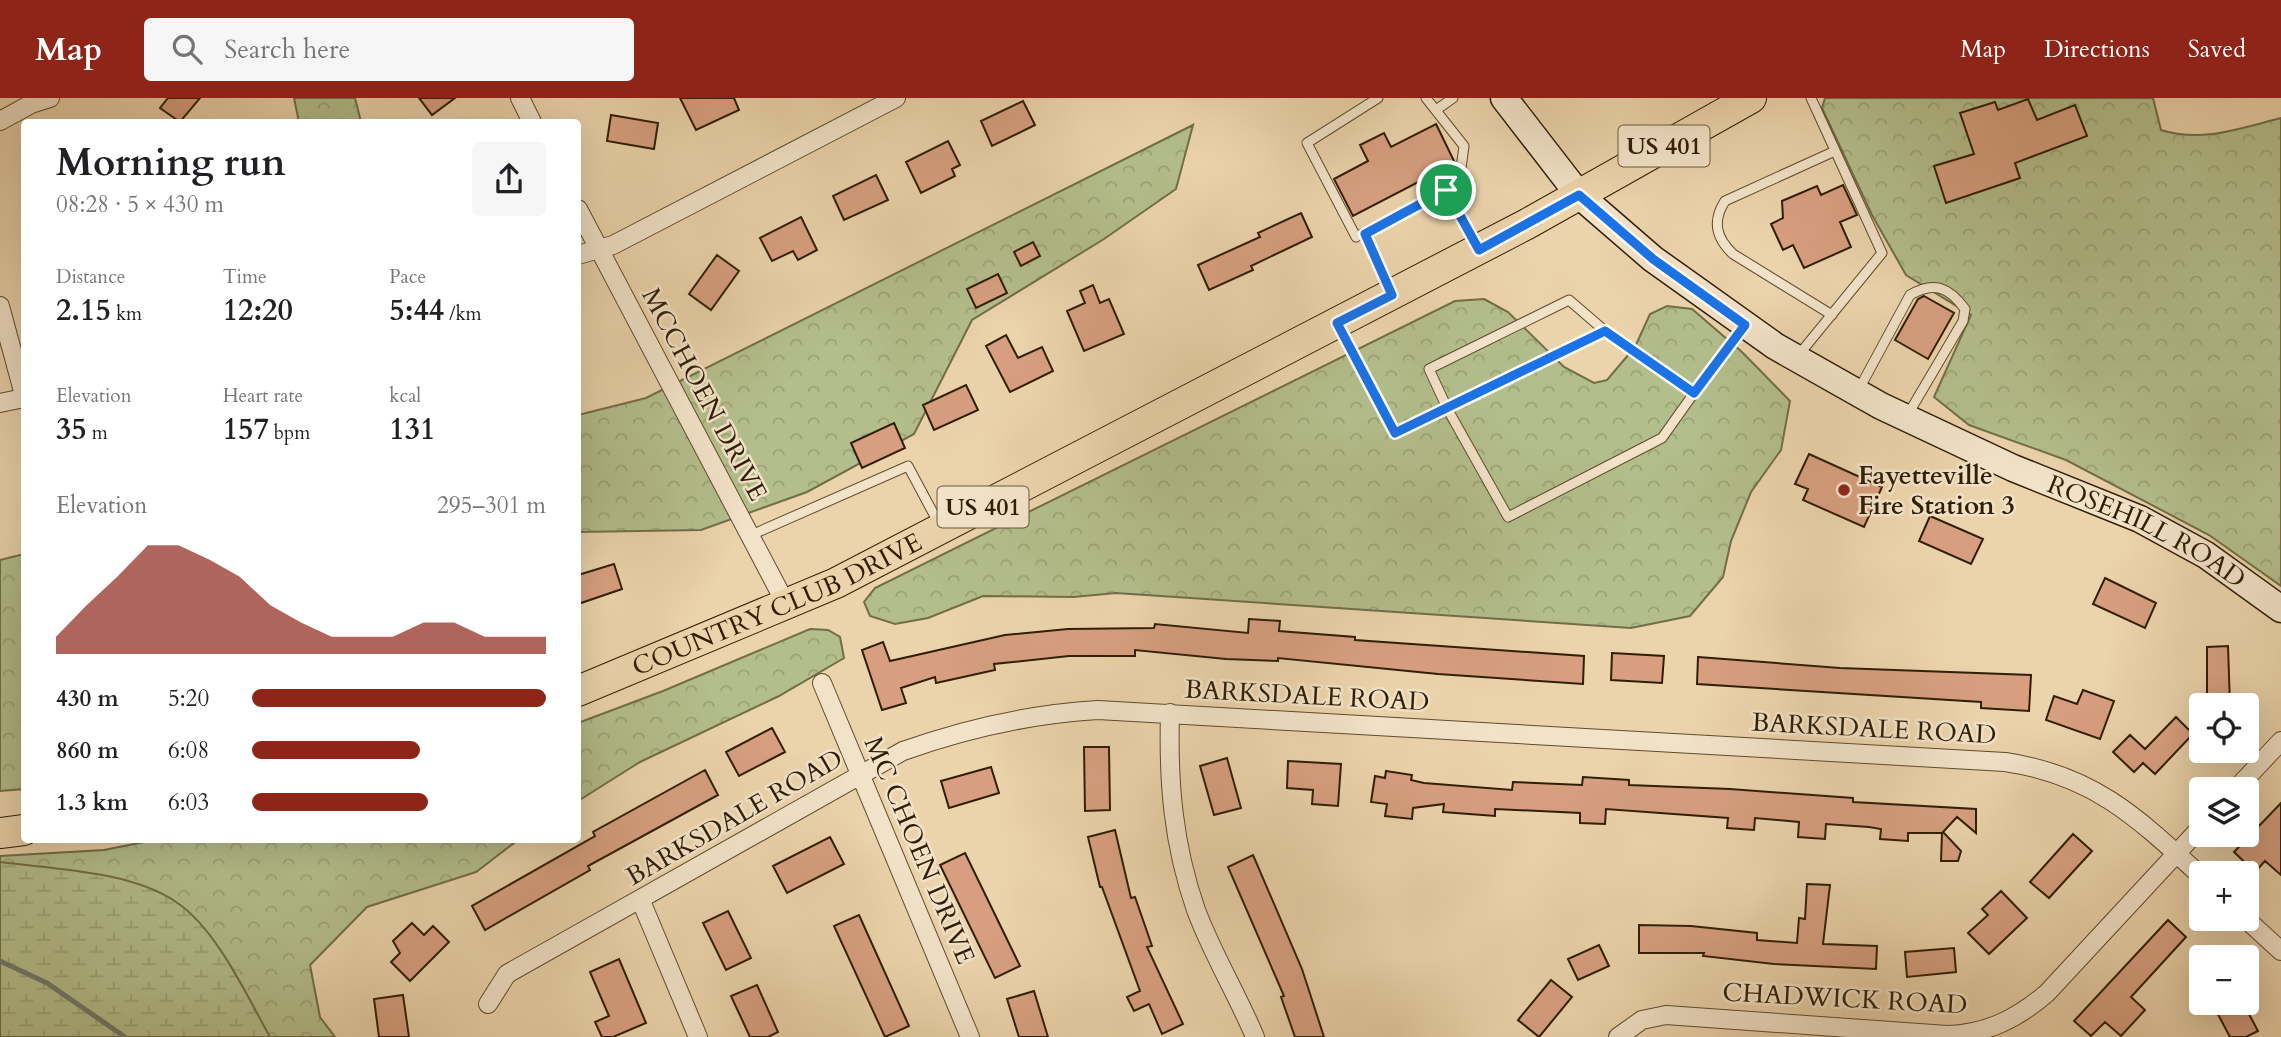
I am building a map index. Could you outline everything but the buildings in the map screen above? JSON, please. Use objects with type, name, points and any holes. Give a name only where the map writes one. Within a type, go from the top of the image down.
[{"type":"main road","name":"ROSEHILL ROAD","points":[[1504,98],[1579,195],[1653,259],[1745,325],[1796,358],[1906,418],[2014,468],[2140,519],[2206,555],[2281,609]]},
{"type":"main road","name":"COUNTRY CLUB DRIVE","points":[[581,690],[836,583],[1479,250],[1751,98]]},
{"type":"main road","points":[[0,833],[21,830]]},
{"type":"street","points":[[0,121],[31,104],[50,98]]},
{"type":"street","points":[[520,98],[530,119]]},
{"type":"street","points":[[581,254],[613,245],[896,98]]},
{"type":"street","name":"MCCHOEN DRIVE","points":[[581,215],[786,604]]},
{"type":"street","points":[[0,306],[21,386]]},
{"type":"street","points":[[0,403],[21,398]]},
{"type":"street","name":"MC CHOEN DRIVE","points":[[822,683],[970,1037]]},
{"type":"street","name":"BARKSDALE ROAD","points":[[488,1004],[507,974],[641,901],[859,774],[904,751],[999,722],[1047,713],[1098,709],[2005,762],[2065,775],[2088,785],[2140,819],[2189,866]]},
{"type":"street","points":[[1170,713],[1168,774],[1178,847],[1197,910],[1255,1037]]},
{"type":"street","points":[[2247,777],[2281,741]]},
{"type":"street","name":"CHADWICK ROAD","points":[[1618,1037],[1642,1020],[1666,1015],[1947,1035],[1983,1030],[2028,1010],[2047,993],[2189,840]]},
{"type":"street","points":[[641,901],[698,1037]]},
{"type":"street","points":[[2259,931],[2281,951]]},
{"type":"lane","points":[[1378,98],[1307,144],[1356,237],[1459,183],[1464,146],[1426,98]]},
{"type":"lane","points":[[1436,110],[1452,98]]},
{"type":"lane","points":[[1796,358],[1882,253],[1811,98]]},
{"type":"lane","points":[[1832,315],[1733,254],[1722,244],[1717,233],[1717,222],[1725,201],[1835,151]]},
{"type":"lane","points":[[1446,190],[1479,250]]},
{"type":"lane","points":[[1365,234],[1392,295]]},
{"type":"lane","points":[[1857,392],[1910,295],[1924,287],[1941,287],[1956,297],[1965,309],[1963,321],[1906,418]]},
{"type":"lane","points":[[1694,393],[1605,331],[1569,300],[1546,316],[1506,337],[1486,341],[1429,369],[1448,410],[1508,517],[1662,438],[1745,325]]},
{"type":"lane","points":[[1337,323],[1395,433],[1448,410],[1484,387],[1565,346],[1605,331]]},
{"type":"lane","points":[[1486,341],[1491,351]]},
{"type":"lane","points":[[1464,352],[1470,362]]},
{"type":"lane","points":[[749,536],[908,466],[941,528]]},
{"type":"green space","points":[[294,98],[355,98],[360,119],[298,119]]},
{"type":"green space","points":[[1825,98],[2153,98],[2161,130],[2191,135],[2221,133],[2281,118],[2281,586],[2209,535],[2066,460],[1969,425],[1934,397],[1971,315],[1906,275],[1872,215],[1822,108]]},
{"type":"green space","points":[[1193,125],[1176,189],[1104,239],[972,320],[914,434],[807,492],[701,530],[581,532],[581,414],[646,398]]},
{"type":"green space","points":[[1484,299],[1508,312],[1564,367],[1594,383],[1607,380],[1635,347],[1650,314],[1667,306],[1692,309],[1742,352],[1790,401],[1781,450],[1751,492],[1731,541],[1723,577],[1690,616],[1631,628],[1116,593],[1073,597],[983,596],[928,618],[895,624],[870,616],[864,602],[875,588],[1455,301]]},
{"type":"green space","points":[[21,555],[21,789],[0,791],[0,560]]},
{"type":"green space","points":[[810,629],[828,630],[840,637],[844,658],[779,696],[640,762],[581,799],[581,722],[663,691]]},
{"type":"green space","points":[[139,843],[514,843],[476,872],[367,907],[310,965],[320,1017],[335,1037],[0,1037],[0,856],[104,850]]},
{"type":"green space","points":[[0,862],[115,878],[158,892],[176,902],[191,914],[217,945],[270,1037],[0,1037]]},
{"type":"waterway","points":[[0,961],[47,983],[125,1037]]},
{"type":"place","name":"Fayetteville Fire Station 3","points":[[1844,490]]},
{"type":"route","points":[[1446,190],[1479,250],[1579,195],[1653,259],[1745,325],[1694,393],[1605,331],[1448,410],[1395,433],[1337,323],[1392,295],[1365,234],[1446,190]]}]
